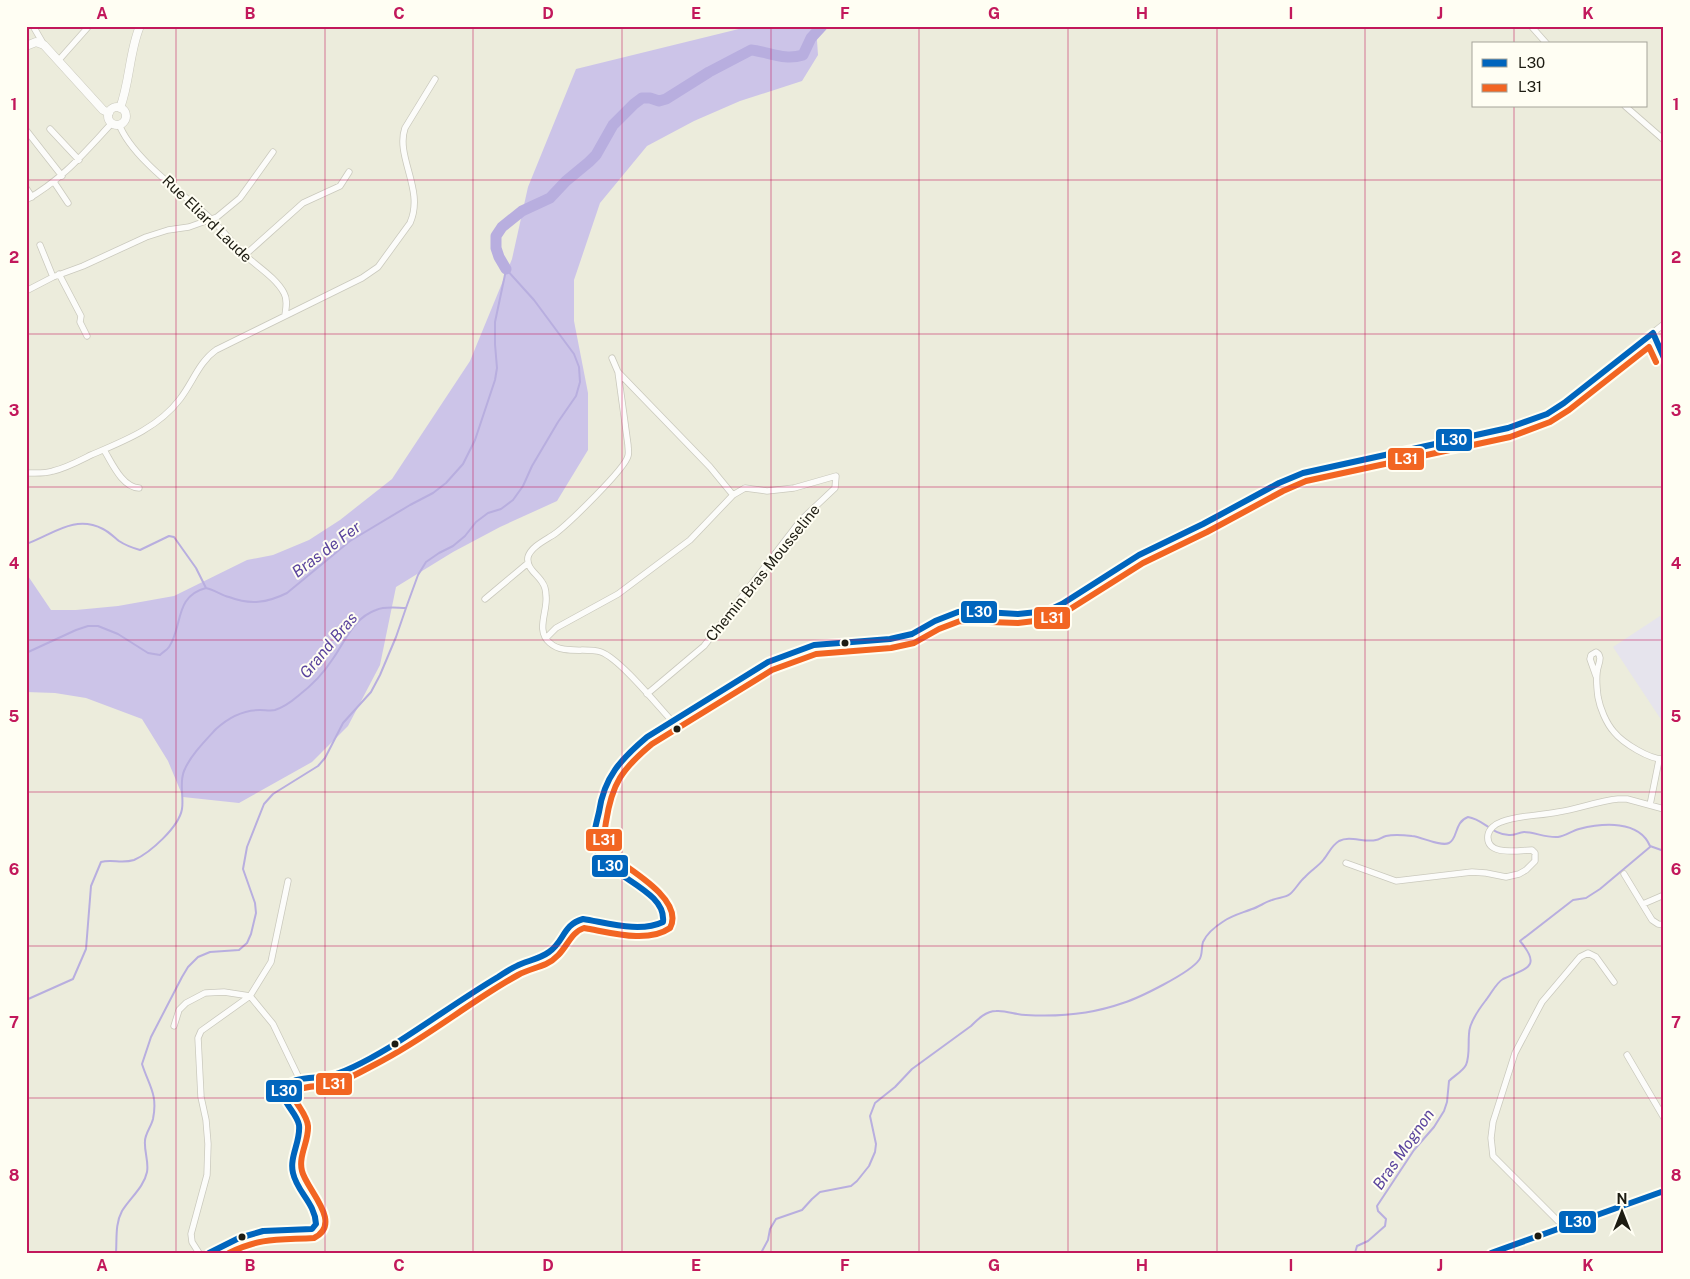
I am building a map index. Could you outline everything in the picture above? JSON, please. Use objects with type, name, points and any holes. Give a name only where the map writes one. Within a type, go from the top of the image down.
[{"type":"street","points":[[32,26],[44,45],[58,61],[103,110],[109,113]]},
{"type":"street","points":[[58,61],[89,26]]},
{"type":"street","points":[[120,108],[124,99],[135,40],[140,26]]},
{"type":"street","points":[[1531,26],[1545,42]]},
{"type":"street","points":[[26,46],[36,42],[44,45]]},
{"type":"street","points":[[27,472],[41,473],[59,470],[133,437],[161,419],[181,398],[210,354],[226,344],[369,274],[378,266],[410,223],[415,208],[402,135],[435,79]]},
{"type":"street","points":[[26,188],[29,199],[62,176],[116,124],[125,119],[126,114],[120,108],[114,108],[109,113],[109,120],[116,124]]},
{"type":"street","points":[[1627,108],[1664,140]]},
{"type":"street","name":"Rue Eliard Laude","points":[[116,124],[147,162],[211,219],[245,255],[278,285],[284,293],[287,302],[285,316]]},
{"type":"street","points":[[50,129],[79,160]]},
{"type":"street","points":[[26,130],[62,176]]},
{"type":"street","points":[[26,291],[53,277],[84,266],[146,237],[168,230],[188,227],[217,217],[240,198],[273,152]]},
{"type":"street","points":[[245,255],[303,203],[340,186],[349,172]]},
{"type":"street","points":[[54,182],[68,204]]},
{"type":"street","points":[[40,245],[53,277]]},
{"type":"street","points":[[60,274],[81,316],[80,322],[87,336]]},
{"type":"street","points":[[209,1253],[220,1246],[250,1234],[263,1231],[312,1229],[316,1224],[314,1212],[292,1172],[293,1155],[298,1137],[298,1121],[285,1099],[284,1093],[290,1084],[300,1080],[332,1076],[384,1051],[495,979],[517,966],[545,955],[554,949],[569,924],[575,920],[583,918],[643,927],[658,926],[663,922],[664,914],[661,907],[648,894],[604,861],[598,853],[594,841],[601,798],[608,779],[628,752],[647,736],[672,720],[768,662],[814,645],[890,639],[912,634],[935,621],[958,612],[1018,614],[1047,611],[1062,604],[1139,555],[1203,524],[1279,483],[1303,473],[1451,441],[1527,422],[1547,414],[1564,403],[1664,324]]},
{"type":"street","points":[[1653,333],[1664,359]]},
{"type":"street","points":[[612,358],[618,372],[628,456],[619,473],[558,532],[530,551],[527,560],[531,569],[543,583],[546,595],[546,609],[542,622],[546,638],[550,643],[559,648],[602,652],[622,666],[672,720]]},
{"type":"street","points":[[546,638],[556,628],[618,594],[690,540],[733,495],[710,467],[618,372]]},
{"type":"street","points":[[104,450],[123,479],[130,486],[139,488]]},
{"type":"street","name":"Chemin Bras Mousseline","points":[[647,694],[704,646],[801,520],[835,488],[836,476],[794,488],[768,491],[745,488],[733,495]]},
{"type":"street","points":[[485,599],[528,563]]},
{"type":"street","points":[[1596,676],[1602,712],[1613,732],[1628,745],[1661,760],[1650,805]]},
{"type":"street","points":[[1346,863],[1396,881],[1472,872],[1511,876],[1526,870],[1534,862],[1535,853],[1532,850],[1498,851],[1491,848],[1488,836],[1495,824],[1510,819],[1559,812],[1613,799],[1627,799],[1664,809]]},
{"type":"street","points":[[1624,874],[1652,920],[1658,924],[1664,924]]},
{"type":"street","points":[[199,1253],[192,1242],[191,1234],[207,1175],[208,1144],[206,1120],[201,1097],[198,1038],[201,1031],[250,996],[271,962],[288,881]]},
{"type":"street","points":[[1643,904],[1664,895]]},
{"type":"street","points":[[1564,1226],[1493,1156],[1491,1138],[1493,1122],[1515,1053],[1542,1002],[1580,957],[1588,953],[1596,957],[1614,982]]},
{"type":"street","points":[[174,1026],[179,1010],[186,1003],[205,993],[224,992],[250,996],[273,1024],[300,1080]]},
{"type":"street","points":[[1628,1055],[1664,1118]]},
{"type":"street","points":[[1490,1253],[1664,1191]]},
{"type":"shaded area","points":[[751,26],[816,26],[818,55],[802,81],[740,101],[694,121],[647,146],[600,203],[574,280],[574,321],[588,393],[588,450],[557,501],[500,527],[453,552],[396,587],[380,665],[348,726],[312,762],[239,803],[183,797],[168,761],[142,719],[86,698],[55,693],[26,692],[26,573],[51,610],[118,606],[174,596],[247,560],[273,555],[309,540],[340,520],[392,479],[470,361],[512,259],[528,187],[576,69]]},
{"type":"shaded area","points":[[1660,616],[1664,622],[1664,724],[1613,647]]},
{"type":"waterway","points":[[506,269],[496,248],[496,236],[502,227],[522,211],[550,198],[566,181],[589,162],[596,155],[613,125],[634,104],[642,98],[659,101],[666,99],[709,72],[751,50],[783,57],[803,55],[811,38],[822,26]]},
{"type":"waterway","name":"Grand Bras","points":[[26,1000],[73,979],[86,949],[91,886],[101,862],[125,862],[141,857],[170,831],[180,816],[182,809],[182,780],[184,771],[194,754],[216,729],[226,721],[242,713],[254,710],[275,710],[295,698],[325,670],[350,631],[361,619],[380,609],[406,608],[418,575],[426,562],[453,546],[465,536],[476,522],[488,513],[501,509],[513,500],[523,486],[532,466],[576,396],[580,382],[579,367],[574,354],[534,300],[506,269]]},
{"type":"waterway","name":"Bras de Fer","points":[[26,544],[63,528],[82,524],[103,529],[121,542],[140,550],[169,536],[174,537],[196,568],[206,588],[237,600],[251,602],[265,601],[287,593],[350,541],[433,493],[446,483],[463,464],[475,440],[495,380],[497,368],[495,322],[506,270]]},
{"type":"waterway","points":[[26,653],[76,630],[88,626],[98,626],[118,634],[148,653],[160,655],[168,648],[173,639],[184,605],[196,592],[206,588]]},
{"type":"waterway","points":[[116,1253],[118,1221],[125,1206],[143,1183],[147,1172],[145,1138],[153,1119],[154,1096],[142,1064],[151,1037],[182,977],[188,967],[198,957],[210,952],[239,950],[247,943],[256,913],[255,903],[243,869],[247,847],[264,804],[273,794],[318,766],[325,758],[343,723],[371,692],[396,637],[406,608]]},
{"type":"waterway","points":[[761,1253],[776,1219],[802,1210],[820,1192],[851,1186],[857,1181],[869,1166],[875,1152],[876,1144],[870,1116],[875,1103],[895,1087],[912,1069],[982,1016],[996,1011],[1038,1016],[1087,1012],[1111,1007],[1152,991],[1186,972],[1194,965],[1200,958],[1202,944],[1212,930],[1227,919],[1290,894],[1322,861],[1332,847],[1343,839],[1371,841],[1386,836],[1399,835],[1446,844],[1452,841],[1458,826],[1468,817],[1498,832],[1511,835],[1524,832],[1558,837],[1579,829],[1599,825],[1619,826],[1638,832],[1650,846],[1664,851]]},
{"type":"waterway","name":"Bras Mognon","points":[[1355,1253],[1357,1246],[1368,1241],[1385,1226],[1386,1219],[1378,1211],[1377,1206],[1414,1150],[1434,1127],[1444,1111],[1449,1081],[1466,1065],[1469,1030],[1478,1012],[1500,981],[1529,966],[1531,962],[1530,956],[1520,941],[1573,900],[1586,898],[1600,889],[1650,847]]},
{"type":"transit line","name":"L30","points":[[209,1253],[239,1238],[263,1231],[312,1229],[316,1224],[313,1210],[298,1186],[293,1173],[292,1167],[299,1125],[284,1095],[284,1091],[291,1082],[335,1074],[376,1055],[518,965],[546,954],[554,948],[567,929],[576,922],[583,919],[634,927],[644,927],[663,922],[661,910],[655,900],[607,864],[599,854],[594,842],[594,835],[605,789],[622,761],[647,737],[768,662],[814,645],[890,639],[912,634],[935,621],[958,612],[1018,614],[1047,611],[1062,604],[1139,555],[1203,524],[1279,483],[1303,473],[1508,428],[1547,414],[1564,403],[1653,333],[1664,358]]},
{"type":"transit line","name":"L31","points":[[229,1253],[261,1242],[314,1238],[322,1232],[325,1224],[324,1215],[305,1178],[301,1165],[308,1132],[307,1121],[293,1096],[293,1092],[302,1088],[330,1085],[342,1081],[394,1054],[521,973],[553,960],[574,934],[584,928],[628,936],[661,933],[670,928],[673,917],[670,907],[663,896],[653,886],[610,855],[604,839],[608,808],[615,787],[626,769],[652,744],[772,670],[816,654],[891,648],[914,643],[939,629],[960,621],[1018,623],[1051,619],[1143,563],[1306,481],[1510,437],[1550,422],[1569,410],[1649,347],[1656,362]]},
{"type":"transit line","name":"L30","points":[[1491,1253],[1664,1191]]}]
